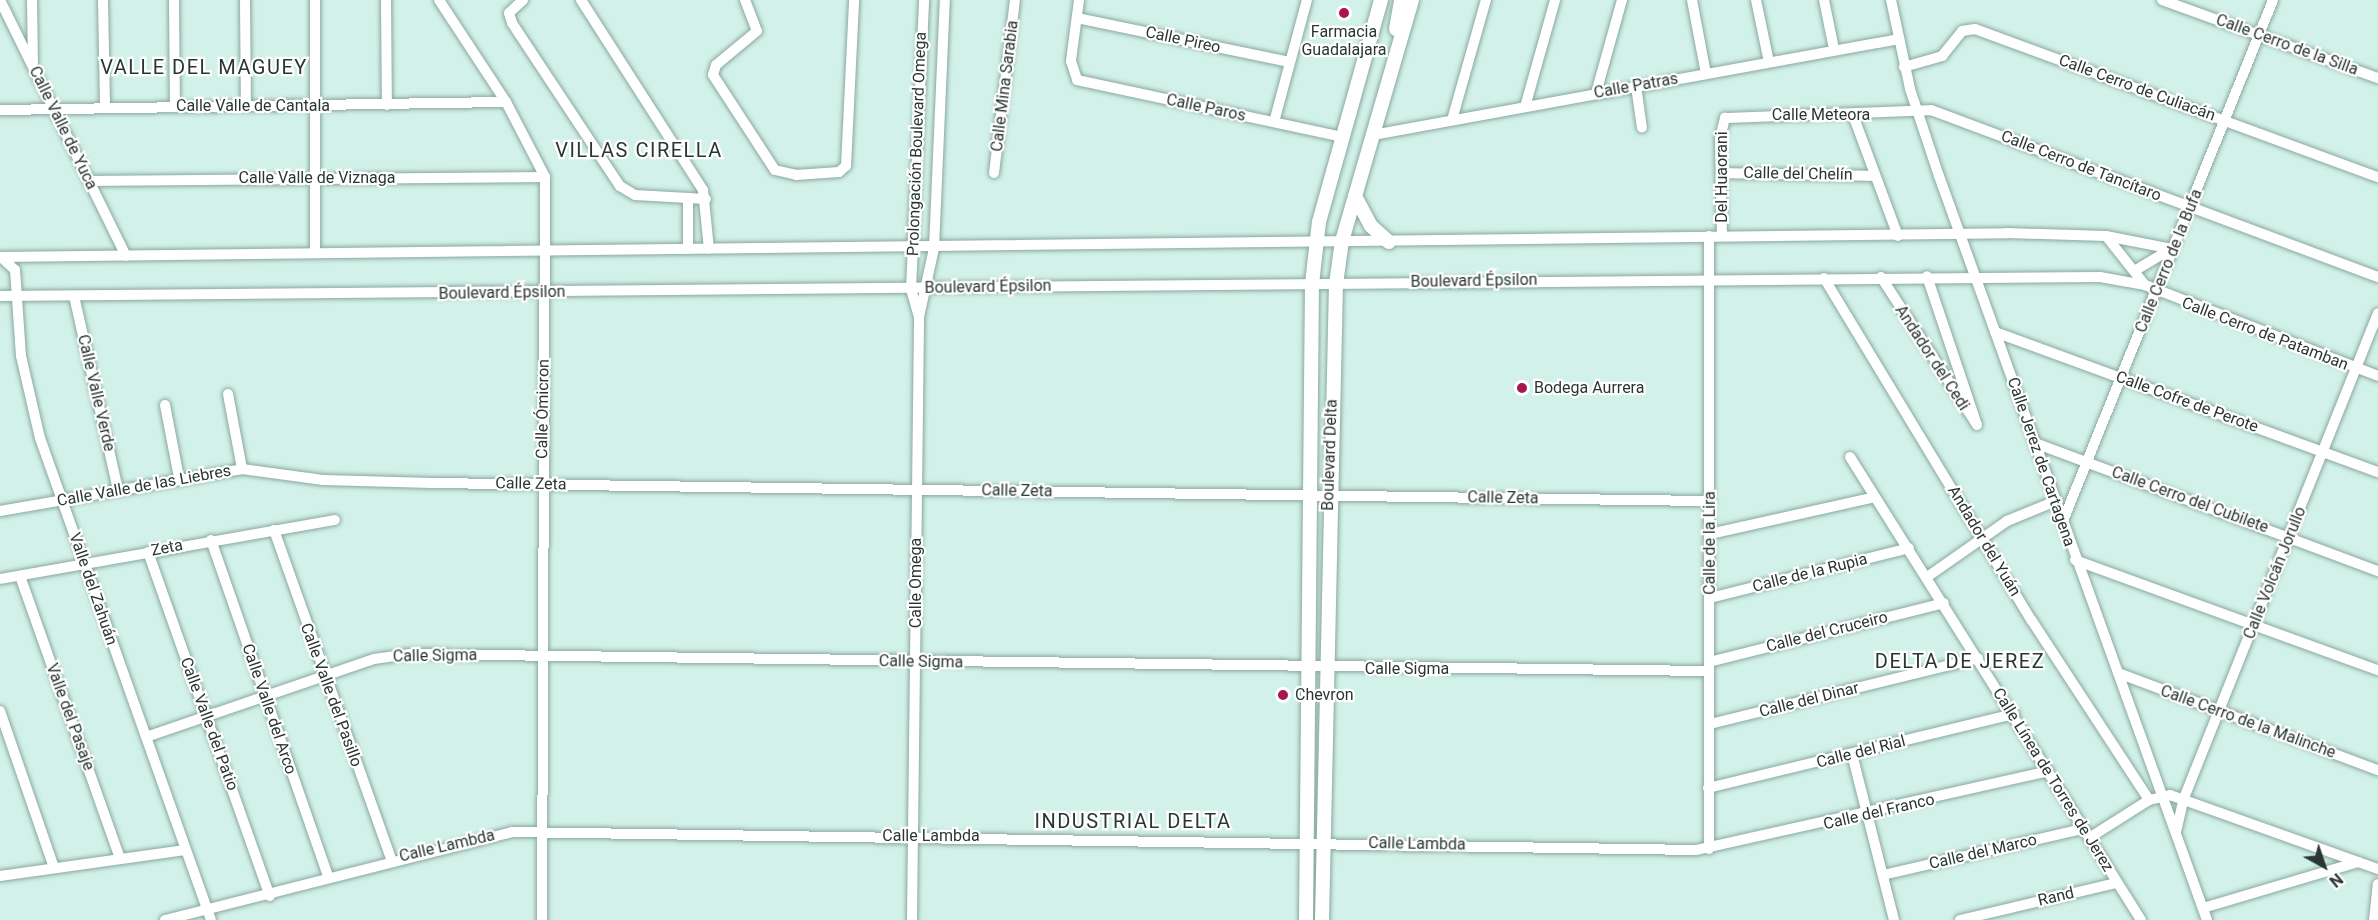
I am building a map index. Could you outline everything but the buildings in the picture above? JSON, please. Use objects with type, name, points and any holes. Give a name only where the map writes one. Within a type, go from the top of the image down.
[{"type":"main road","name":"Boulevard Delta","points":[[1306,920],[1312,284],[1316,241],[1342,136],[1381,0]]},
{"type":"main road","points":[[1397,46],[1401,0]]},
{"type":"main road","name":"Boulevard Delta","points":[[1322,920],[1328,495],[1336,284],[1342,240],[1412,0]]},
{"type":"main road","points":[[1355,196],[1371,226],[1389,242]]},
{"type":"street","name":"Calle Valle de Yuca","points":[[0,0],[51,108],[126,256]]},
{"type":"street","points":[[32,0],[33,68]]},
{"type":"street","points":[[103,0],[105,108]]},
{"type":"street","points":[[174,0],[175,105]]},
{"type":"street","points":[[245,0],[246,106]]},
{"type":"street","points":[[315,0],[315,253]]},
{"type":"street","points":[[386,0],[387,105]]},
{"type":"street","name":"Calle Ómicron","points":[[439,0],[506,102],[545,177],[542,920]]},
{"type":"street","points":[[523,0],[509,13],[512,23],[620,186],[635,195],[706,199]]},
{"type":"street","points":[[581,0],[706,199],[709,249]]},
{"type":"street","points":[[745,0],[757,31],[716,65],[713,75],[776,170],[796,175],[839,172],[846,166],[854,0]]},
{"type":"street","name":"Prolongación Boulevard Omega","points":[[911,289],[924,0]]},
{"type":"street","name":"Prolongación Boulevard Omega","points":[[929,288],[934,248],[945,0]]},
{"type":"street","name":"Calle Mina Sarabia","points":[[994,173],[1015,0]]},
{"type":"street","points":[[1077,18],[1079,0]]},
{"type":"street","points":[[1274,122],[1307,0]]},
{"type":"street","points":[[1452,120],[1486,0]]},
{"type":"street","points":[[1525,107],[1555,0]]},
{"type":"street","points":[[1596,93],[1622,0]]},
{"type":"street","points":[[1692,0],[1706,74]]},
{"type":"street","points":[[1756,0],[1769,62]]},
{"type":"street","points":[[1824,0],[1834,50]]},
{"type":"street","name":"Calle Jerez de Cartagena","points":[[1891,0],[1904,67],[1917,111],[2075,560],[2208,920]]},
{"type":"street","name":"Calle Cerro de la Silla","points":[[2162,0],[2378,78]]},
{"type":"street","name":"Calle Cerro de la Bufa","points":[[2062,521],[2274,0]]},
{"type":"street","name":"Calle Pireo","points":[[1077,18],[1290,62]]},
{"type":"street","name":"Calle Paros","points":[[1077,18],[1072,76],[1080,82],[1342,136]]},
{"type":"street","name":"Calle Cerro de Culiacán","points":[[1904,67],[1942,56],[1962,31],[1975,29],[2378,177]]},
{"type":"street","name":"Calle Patras","points":[[1373,135],[1899,39]]},
{"type":"street","points":[[1636,86],[1642,128]]},
{"type":"street","name":"Calle Valle de Cantala","points":[[0,110],[175,105],[315,106],[506,102]]},
{"type":"street","name":"Calle Meteora","points":[[1725,118],[1917,111]]},
{"type":"street","name":"Calle Cerro de Tancítaro","points":[[1917,111],[1940,113],[2378,277]]},
{"type":"street","points":[[1853,115],[1898,237]]},
{"type":"street","name":"Del Huaorani","points":[[1722,236],[1721,173],[1725,118]]},
{"type":"street","name":"Calle del Chelín","points":[[1721,173],[1875,176]]},
{"type":"street","name":"Calle Valle de Viznaga","points":[[88,181],[315,177],[545,177]]},
{"type":"street","points":[[688,198],[688,249]]},
{"type":"street","points":[[0,257],[543,249],[934,248],[1709,236],[1898,237],[1961,234],[2106,236],[2172,249]]},
{"type":"street","name":"Calle de la Lira","points":[[1709,236],[1709,849]]},
{"type":"street","points":[[2106,236],[2136,270],[2145,285]]},
{"type":"street","points":[[2136,270],[2172,249]]},
{"type":"street","name":"Valle del Zahuán","points":[[0,257],[15,270],[16,296],[28,386],[83,563],[210,916]]},
{"type":"street","name":"Boulevard Épsilon","points":[[0,296],[911,289],[1976,275]]},
{"type":"street","name":"Calle Cerro de Patamban","points":[[1976,275],[2100,277],[2145,285],[2155,292],[2378,376]]},
{"type":"street","name":"Andador del Cedi","points":[[1881,277],[1977,425],[1927,276]]},
{"type":"street","name":"Andador del Yuán","points":[[1824,278],[1982,537],[2149,800]]},
{"type":"street","name":"Calle Omega","points":[[919,317],[929,288]]},
{"type":"street","name":"Calle Omega","points":[[911,289],[919,317],[912,920]]},
{"type":"street","name":"Calle Valle Verde","points":[[74,296],[118,490]]},
{"type":"street","name":"Calle Volcán Jorullo","points":[[2176,835],[2184,798],[2378,313]]},
{"type":"street","name":"Calle Cofre de Perote","points":[[1995,332],[2378,472]]},
{"type":"street","points":[[228,394],[242,469]]},
{"type":"street","points":[[165,405],[179,478]]},
{"type":"street","name":"Calle Cerro del Cubilete","points":[[2035,443],[2378,571]]},
{"type":"street","name":"Calle Línea de Torres de Jerez","points":[[1850,457],[1928,577],[2141,920]]},
{"type":"street","name":"Calle Valle de las Liebres","points":[[0,511],[179,478],[242,469],[323,480]]},
{"type":"street","name":"Calle Zeta","points":[[323,480],[1710,501]]},
{"type":"street","points":[[1710,534],[1875,497]]},
{"type":"street","points":[[1928,577],[1982,537],[2056,501]]},
{"type":"street","name":"Zeta","points":[[0,579],[211,540],[335,520]]},
{"type":"street","name":"Calle Valle del Pasillo","points":[[274,530],[323,676],[391,859]]},
{"type":"street","name":"Calle Valle del Arco","points":[[211,540],[329,878]]},
{"type":"street","name":"Calle de la Rupia","points":[[1710,598],[1909,548]]},
{"type":"street","name":"Calle Valle del Patio","points":[[148,552],[270,896]]},
{"type":"street","points":[[2075,560],[2378,670]]},
{"type":"street","name":"Valle del Pasaje","points":[[20,576],[120,858]]},
{"type":"street","name":"Calle del Cruceiro","points":[[1709,666],[1944,603]]},
{"type":"street","name":"Calle Sigma","points":[[146,737],[391,655],[1309,668],[1709,666]]},
{"type":"street","name":"Calle del Dinar","points":[[1710,724],[1978,658]]},
{"type":"street","name":"Calle Cerro de la Malinche","points":[[2118,673],[2378,770]]},
{"type":"street","points":[[0,711],[54,868]]},
{"type":"street","name":"Calle del Rial","points":[[1708,789],[2013,714]]},
{"type":"street","points":[[1852,754],[1894,920]]},
{"type":"street","name":"Calle del Franco","points":[[1709,849],[1869,815],[2048,771]]},
{"type":"street","points":[[2161,794],[2184,798],[2378,869]]},
{"type":"street","name":"Calle del Marco","points":[[1883,875],[2086,833],[2161,794]]},
{"type":"street","name":"Calle Lambda","points":[[165,920],[210,916],[391,859],[493,834],[544,831],[1323,841],[1709,849]]},
{"type":"street","points":[[0,876],[185,850]]},
{"type":"street","points":[[2203,908],[2358,862]]},
{"type":"street","name":"Rand","points":[[1960,920],[2117,883]]},
{"type":"street","points":[[2374,920],[2378,884]]},
{"type":"place","name":"Farmacia Guadalajara","points":[[1344,13]]},
{"type":"place","name":"Bodega Aurrera","points":[[1522,388]]},
{"type":"place","name":"Chevron","points":[[1283,695]]},
{"type":"district","name":"VALLE DEL MAGUEY","points":[[204,67]]},
{"type":"district","name":"VILLAS CIRELLA","points":[[639,150]]},
{"type":"district","name":"DELTA DE JEREZ","points":[[1960,661]]},
{"type":"district","name":"INDUSTRIAL DELTA","points":[[1133,821]]}]
